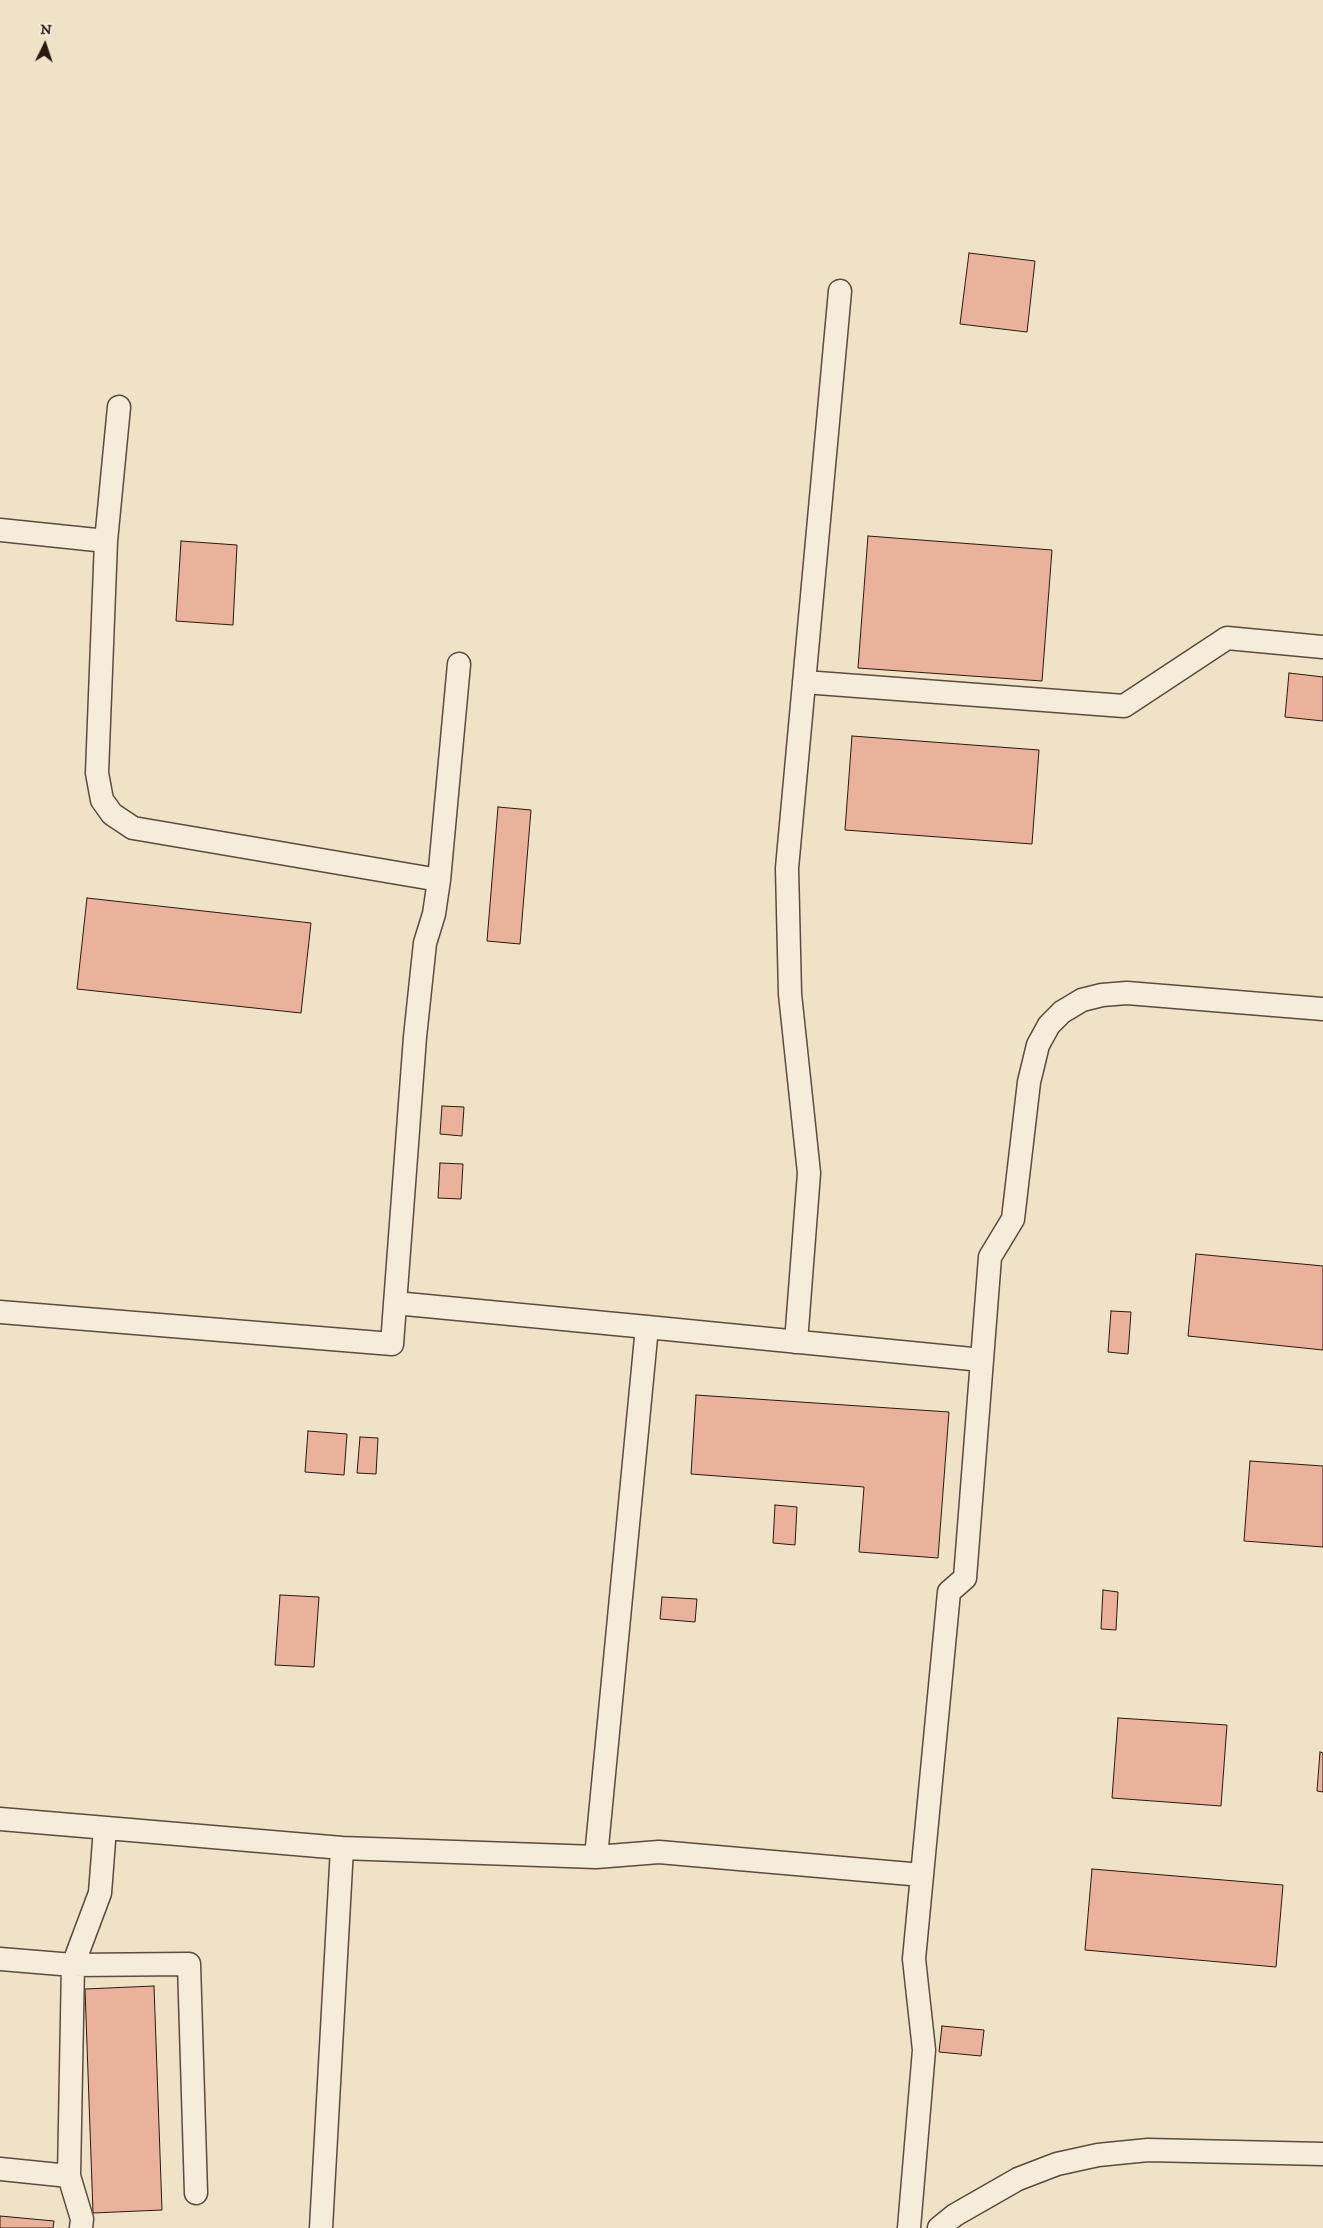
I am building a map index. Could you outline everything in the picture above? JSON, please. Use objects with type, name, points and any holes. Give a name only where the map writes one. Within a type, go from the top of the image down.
[{"type":"lane","points":[[796,1342],[809,1173],[790,994],[787,868],[840,290]]},
{"type":"lane","points":[[119,407],[106,541],[97,773],[102,800],[112,814],[133,828],[439,880]]},
{"type":"lane","points":[[0,530],[106,541]]},
{"type":"lane","points":[[804,682],[1124,706],[1227,638],[1323,647]]},
{"type":"lane","points":[[0,1312],[392,1344],[424,943],[434,914],[439,880],[459,664]]},
{"type":"lane","points":[[909,2228],[924,2050],[914,1959],[949,1592],[965,1578],[990,1257],[1013,1219],[1029,1082],[1038,1045],[1049,1025],[1062,1012],[1082,1000],[1102,995],[1126,993],[1323,1009]]},
{"type":"lane","points":[[395,1303],[982,1360]]},
{"type":"lane","points":[[596,1857],[647,1327]]},
{"type":"lane","points":[[0,1819],[342,1848],[596,1857],[659,1852],[922,1875]]},
{"type":"lane","points":[[82,2228],[82,2219],[69,2176],[73,1965],[100,1893],[105,1828]]},
{"type":"lane","points":[[321,2228],[342,1848]]},
{"type":"lane","points":[[0,1959],[73,1965],[189,1964],[196,2193]]},
{"type":"lane","points":[[939,2228],[955,2214],[1018,2179],[1057,2164],[1098,2155],[1148,2150],[1323,2154]]},
{"type":"lane","points":[[0,2169],[69,2176]]},
{"type":"building","points":[[969,253],[1035,261],[1027,332],[960,324]]},
{"type":"building","points":[[868,536],[1052,550],[1042,681],[858,668]]},
{"type":"building","points":[[181,541],[237,545],[233,625],[176,621]]},
{"type":"building","points":[[1289,673],[1323,677],[1323,721],[1285,717]]},
{"type":"building","points":[[852,736],[1039,750],[1032,844],[845,830]]},
{"type":"building","points":[[498,807],[531,810],[520,944],[487,941]]},
{"type":"building","points":[[87,898],[311,923],[301,1013],[77,989]]},
{"type":"building","points":[[442,1106],[464,1107],[462,1136],[440,1134]]},
{"type":"building","points":[[440,1163],[463,1164],[461,1199],[438,1198]]},
{"type":"building","points":[[1196,1254],[1323,1266],[1323,1350],[1188,1336]]},
{"type":"building","points":[[1111,1311],[1131,1312],[1128,1354],[1108,1352]]},
{"type":"building","points":[[696,1395],[949,1412],[938,1558],[859,1552],[864,1487],[691,1474]]},
{"type":"building","points":[[308,1431],[347,1434],[344,1475],[305,1472]]},
{"type":"building","points":[[360,1437],[378,1438],[376,1474],[357,1473]]},
{"type":"building","points":[[1250,1461],[1323,1466],[1323,1547],[1244,1541]]},
{"type":"building","points":[[775,1505],[797,1507],[795,1545],[773,1543]]},
{"type":"building","points":[[1103,1590],[1118,1592],[1116,1630],[1101,1629]]},
{"type":"building","points":[[280,1595],[319,1597],[314,1667],[275,1665]]},
{"type":"building","points":[[662,1597],[697,1599],[695,1622],[660,1619]]},
{"type":"building","points":[[1118,1718],[1227,1725],[1221,1806],[1112,1798]]},
{"type":"building","points":[[1320,1752],[1323,1753],[1323,1792],[1317,1791]]},
{"type":"building","points":[[1092,1869],[1283,1885],[1276,1967],[1085,1950]]},
{"type":"building","points":[[154,1986],[162,2210],[93,2213],[85,1989]]},
{"type":"building","points":[[942,2026],[984,2030],[981,2056],[939,2052]]},
{"type":"building","points":[[0,2216],[54,2221],[53,2228],[0,2228]]}]
